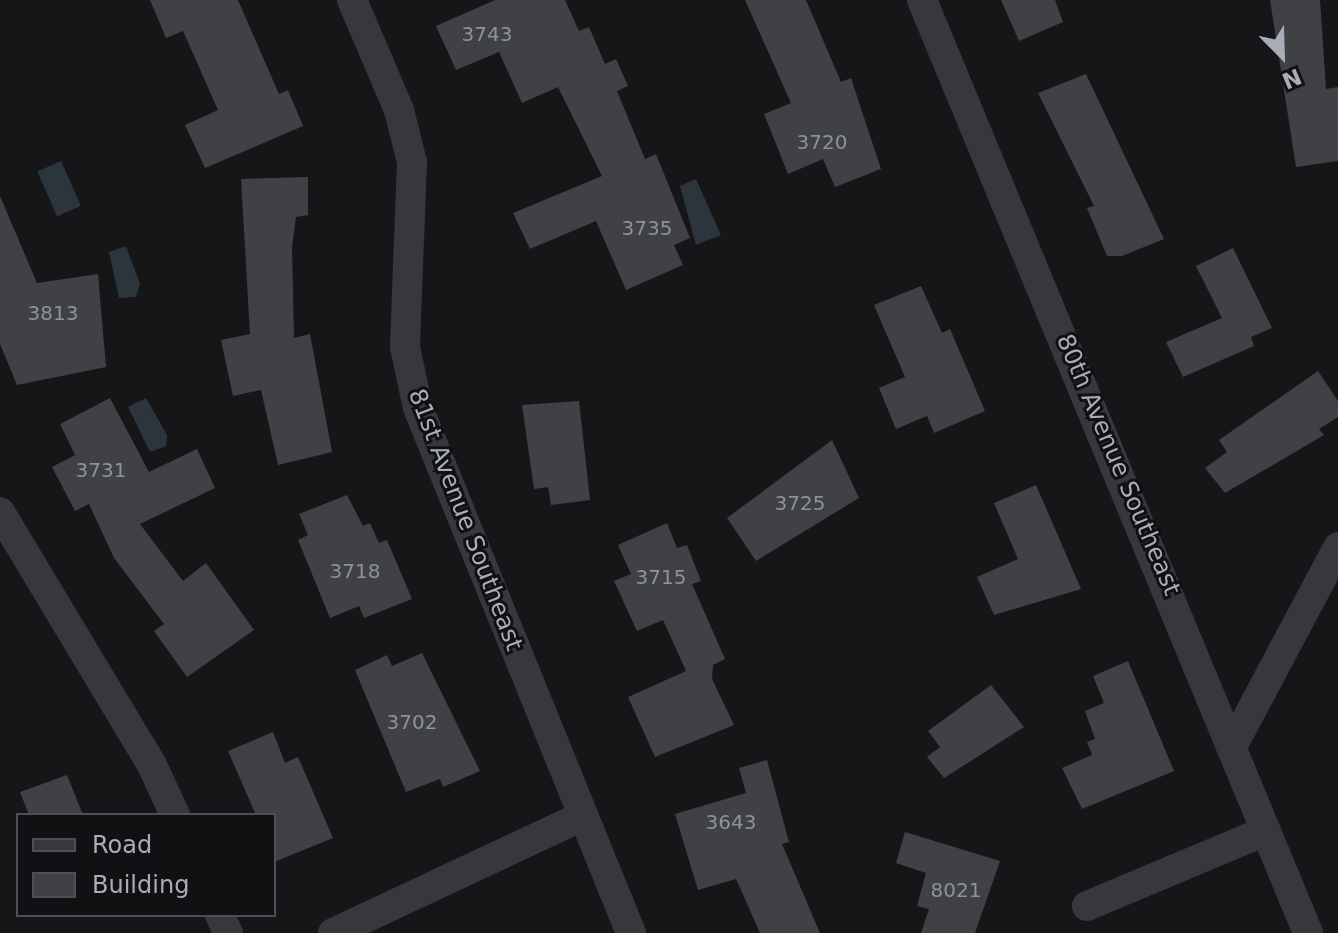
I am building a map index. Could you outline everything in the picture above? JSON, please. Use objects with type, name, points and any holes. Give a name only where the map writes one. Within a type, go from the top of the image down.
[{"type":"street","name":"81st Avenue Southeast","points":[[352,0],[399,110],[412,162],[405,347],[418,408],[581,817],[631,933]]},
{"type":"street","name":"80th Avenue Southeast","points":[[922,0],[1234,743],[1265,831],[1308,933]]},
{"type":"street","points":[[1,516],[151,763],[174,813]]},
{"type":"street","points":[[1234,743],[1338,547]]},
{"type":"street","points":[[333,933],[581,817]]},
{"type":"street","points":[[1087,906],[1265,831]]},
{"type":"shaded area","points":[[61,161],[81,206],[57,216],[37,172]]},
{"type":"shaded area","points":[[696,179],[721,235],[696,245],[680,186]]},
{"type":"shaded area","points":[[126,246],[140,284],[136,297],[119,298],[109,252]]},
{"type":"shaded area","points":[[146,398],[167,435],[166,446],[150,452],[128,407]]},
{"type":"building","points":[[150,0],[238,0],[279,94],[288,90],[303,126],[205,168],[185,125],[218,110],[183,31],[166,38]]},
{"type":"building","points":[[495,0],[565,0],[579,31],[589,27],[605,64],[616,59],[628,86],[617,91],[645,159],[656,154],[690,238],[674,245],[683,265],[626,290],[596,221],[530,249],[513,213],[602,176],[558,87],[522,103],[499,52],[456,70],[436,26]]},
{"type":"building","points":[[745,0],[806,0],[841,82],[851,78],[881,169],[835,187],[823,159],[788,174],[764,114],[791,103]]},
{"type":"building","points":[[1001,0],[1055,0],[1063,22],[1019,41]]},
{"type":"building","points":[[1270,0],[1320,0],[1326,89],[1338,87],[1338,161],[1296,167]]},
{"type":"building","points":[[1086,74],[1164,239],[1122,256],[1107,256],[1087,208],[1094,206],[1038,93]]},
{"type":"building","points":[[308,177],[308,215],[296,217],[292,247],[294,338],[310,334],[332,452],[278,465],[261,390],[233,396],[221,340],[250,334],[241,179]]},
{"type":"building","points":[[0,196],[37,283],[98,274],[106,367],[17,385],[0,344]]},
{"type":"building","points":[[1233,248],[1272,328],[1251,337],[1254,346],[1183,377],[1166,342],[1222,318],[1196,266]]},
{"type":"building","points":[[921,286],[942,333],[950,329],[985,411],[934,433],[927,416],[896,429],[879,388],[905,377],[874,305]]},
{"type":"building","points":[[1318,371],[1338,401],[1338,417],[1319,429],[1324,435],[1225,493],[1205,468],[1227,452],[1219,440]]},
{"type":"building","points":[[110,398],[149,472],[197,449],[215,488],[140,524],[183,581],[206,563],[254,630],[187,677],[154,631],[164,624],[114,558],[89,504],[75,511],[52,467],[75,455],[60,424]]},
{"type":"building","points":[[579,401],[590,500],[551,505],[548,487],[534,489],[522,405]]},
{"type":"building","points":[[832,440],[859,498],[756,561],[727,518]]},
{"type":"building","points":[[1036,485],[1081,589],[994,615],[977,577],[1018,559],[994,503]]},
{"type":"building","points":[[347,495],[363,526],[370,523],[379,543],[387,540],[412,599],[364,618],[359,606],[330,618],[298,540],[308,535],[299,514]]},
{"type":"building","points":[[667,523],[677,548],[687,545],[701,581],[692,584],[725,659],[713,665],[712,679],[734,725],[655,757],[628,697],[686,671],[663,620],[637,631],[614,581],[631,574],[618,545]]},
{"type":"building","points":[[422,653],[480,771],[443,787],[440,779],[406,792],[355,670],[387,655],[392,666]]},
{"type":"building","points":[[1128,661],[1174,771],[1082,809],[1062,768],[1092,755],[1087,742],[1095,739],[1085,711],[1104,703],[1093,676]]},
{"type":"building","points":[[991,685],[1024,727],[944,778],[927,757],[940,747],[928,731]]},
{"type":"building","points":[[273,732],[285,763],[298,757],[333,838],[276,861],[276,813],[255,813],[228,751]]},
{"type":"building","points":[[767,760],[789,842],[782,844],[820,933],[760,933],[736,879],[698,890],[675,814],[746,793],[739,768]]},
{"type":"building","points":[[67,775],[82,813],[28,813],[20,792]]},
{"type":"building","points":[[905,832],[1000,861],[975,933],[921,933],[929,909],[917,906],[926,873],[896,863]]}]
